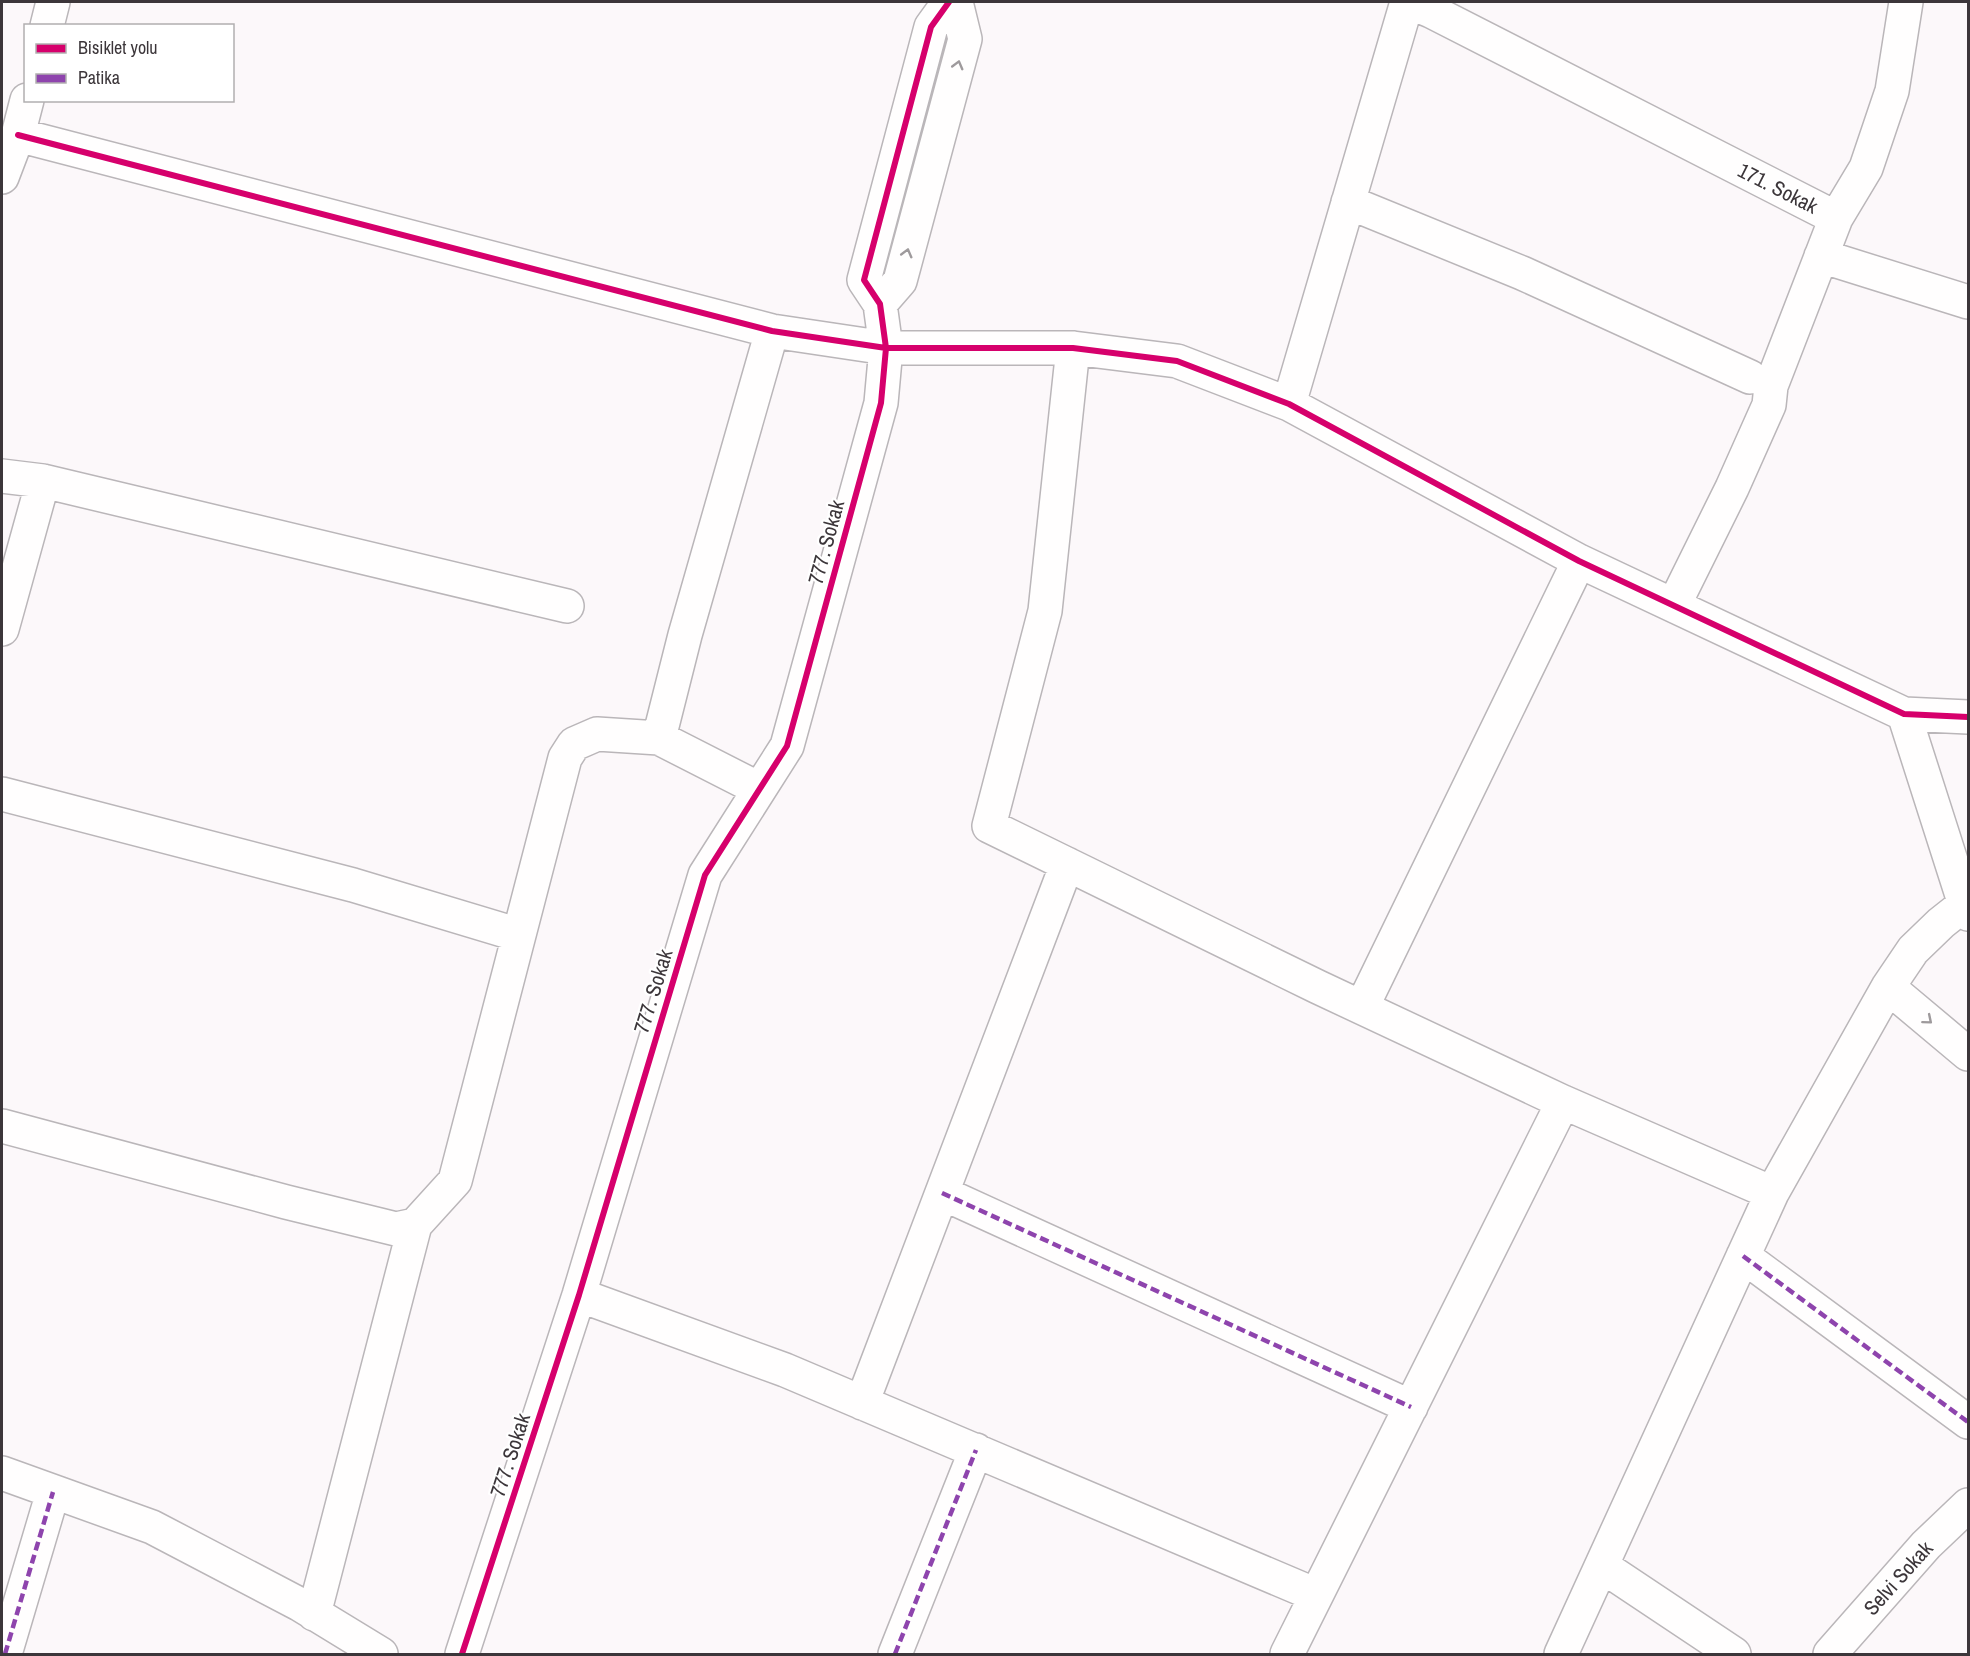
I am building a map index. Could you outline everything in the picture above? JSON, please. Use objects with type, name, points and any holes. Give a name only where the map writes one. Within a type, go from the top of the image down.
[{"type":"street","points":[[47,24],[53,2]]},
{"type":"street","points":[[949,2],[931,27],[864,280],[880,304],[900,281],[965,39],[956,2]]},
{"type":"street","points":[[1289,404],[1408,2]]},
{"type":"street","name":"171. Sokak","points":[[1408,2],[1431,11],[1836,218],[1771,386],[1769,405],[1732,488],[1674,605]]},
{"type":"street","points":[[1836,218],[1866,168],[1893,91],[1906,2]]},
{"type":"street","points":[[2,177],[18,135],[26,102]]},
{"type":"street","points":[[18,135],[772,331],[886,348],[1072,348],[1177,361],[1289,404],[1578,561],[1904,714],[1968,717]]},
{"type":"street","points":[[1348,202],[1522,273],[1750,377]]},
{"type":"street","points":[[1821,256],[1968,302]]},
{"type":"street","name":"777. Sokak","points":[[462,1654],[579,1295],[705,875],[787,746],[881,402],[886,348],[880,304]]},
{"type":"street","points":[[659,738],[685,635],[772,331]]},
{"type":"street","points":[[1072,348],[1045,611],[989,826],[1563,1102],[1772,1192]]},
{"type":"street","points":[[2,476],[43,481],[567,606]]},
{"type":"street","points":[[2,628],[43,481]]},
{"type":"street","points":[[1362,1007],[1578,561]]},
{"type":"street","points":[[1561,1654],[1772,1192],[1888,987],[1913,950],[1941,923],[1967,909],[1904,714]]},
{"type":"street","points":[[314,1614],[415,1225],[455,1181],[565,758],[574,744],[597,734],[659,738],[759,789]]},
{"type":"street","points":[[2,794],[352,885],[519,934]]},
{"type":"street","points":[[862,1403],[1067,864]]},
{"type":"street","points":[[1888,987],[1968,1053]]},
{"type":"street","points":[[1287,1654],[1563,1102]]},
{"type":"street","points":[[2,1126],[396,1229],[415,1225]]},
{"type":"street","points":[[942,1193],[1411,1407]]},
{"type":"street","points":[[1743,1256],[1968,1422]]},
{"type":"street","points":[[579,1295],[785,1370],[1316,1595]]},
{"type":"street","points":[[895,1654],[976,1450]]},
{"type":"street","points":[[2,1473],[152,1527],[314,1614],[381,1654]]},
{"type":"street","points":[[5,1654],[54,1492]]},
{"type":"street","name":"Selvi Sokak","points":[[1830,1654],[1926,1545],[1968,1505]]},
{"type":"street","points":[[1602,1566],[1734,1654]]},
{"type":"marked path","points":[[942,1193],[1411,1407]]},
{"type":"marked path","points":[[1743,1256],[1968,1422]]},
{"type":"marked path","points":[[895,1654],[976,1450]]},
{"type":"marked path","points":[[5,1654],[53,1492]]},
{"type":"cycle path","points":[[462,1654],[579,1295],[705,875],[787,746],[881,403],[886,348],[880,304],[864,280],[931,27],[949,2]]},
{"type":"cycle path","points":[[18,135],[772,331],[886,348],[1073,348],[1177,361],[1289,404],[1579,561],[1904,714],[1968,717]]}]
